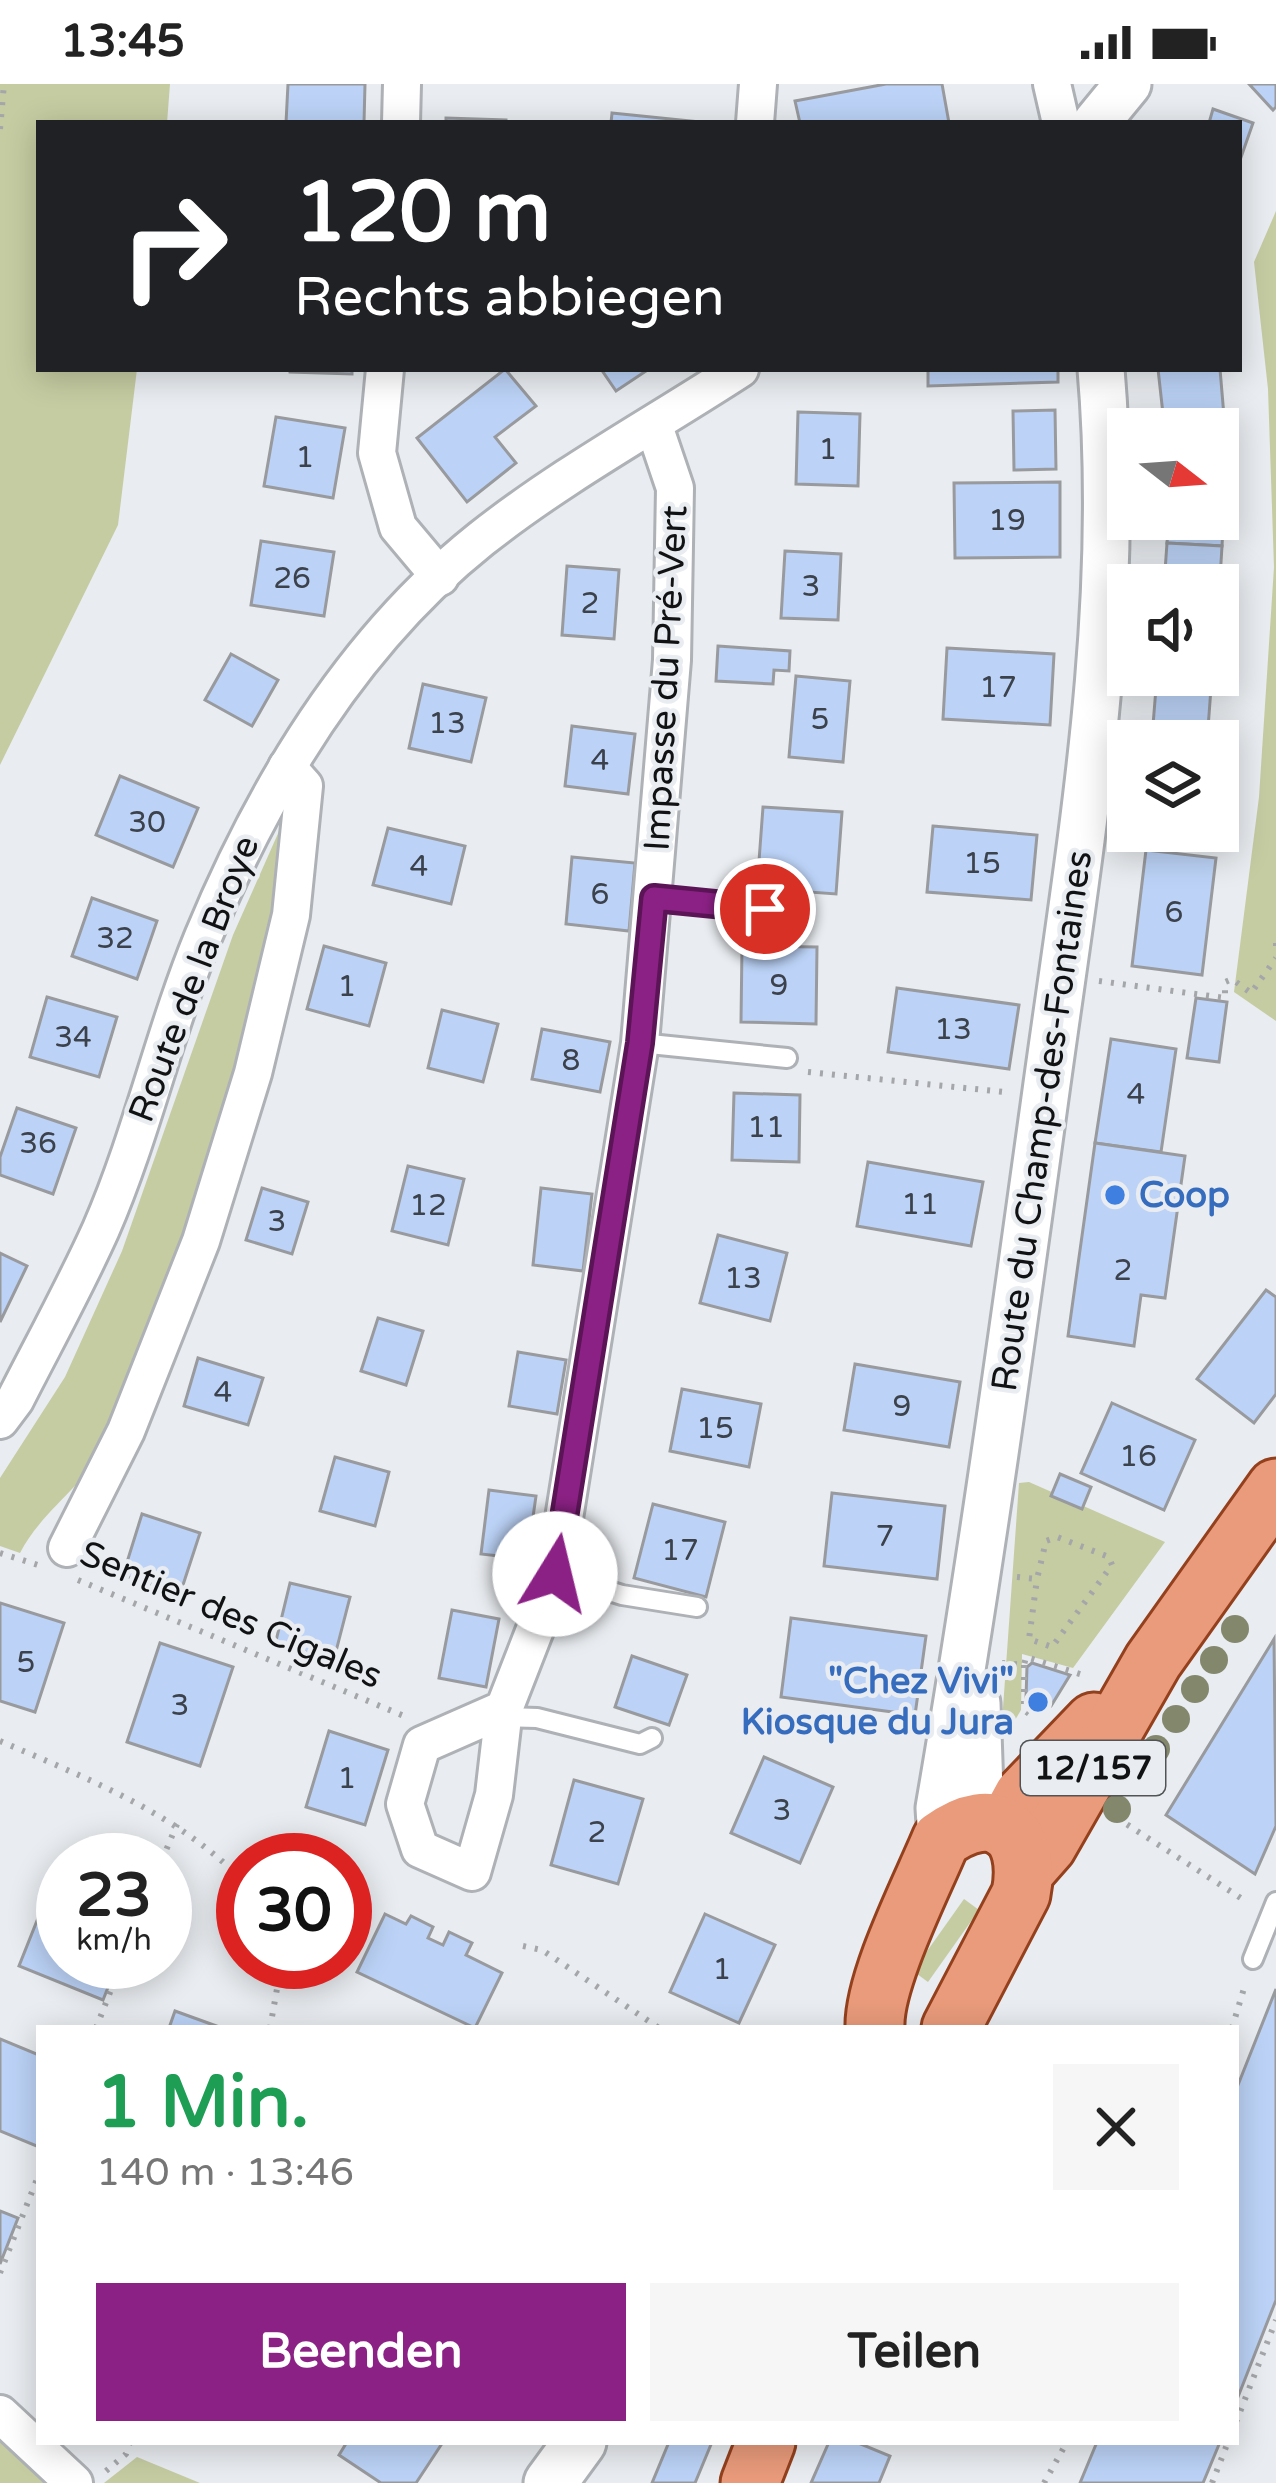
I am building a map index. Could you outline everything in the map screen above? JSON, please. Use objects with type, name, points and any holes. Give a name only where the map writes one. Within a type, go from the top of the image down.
[{"type":"main road","name":"12/157","points":[[988,1840],[1047,1846],[1153,1661],[1270,1506]]},
{"type":"main road","name":"12/157","points":[[874,2025],[885,1976],[988,1840]]},
{"type":"main road","name":"12/157","points":[[953,2025],[1021,1894],[988,1840]]},
{"type":"main road","points":[[550,2483],[578,2445]]},
{"type":"main road","points":[[750,2483],[765,2445]]},
{"type":"street","points":[[401,120],[402,84]]},
{"type":"street","points":[[755,120],[758,84]]},
{"type":"street","points":[[1052,84],[1060,120]]},
{"type":"street","points":[[1098,120],[1128,84]]},
{"type":"street","points":[[385,372],[376,453],[398,527],[440,577]]},
{"type":"street","name":"Route de la Broye","points":[[0,1420],[16,1400],[102,1227],[202,939],[263,804],[332,697],[394,623],[480,539],[735,372]]},
{"type":"street","name":"Route du Champ-des-Fontaines","points":[[988,1840],[939,1808],[990,1581],[1046,1095],[1096,727],[1106,592],[1101,372]]},
{"type":"street","name":"Impasse du Pré-Vert","points":[[436,1737],[422,1745],[405,1804],[420,1849],[472,1872],[494,1795],[504,1713],[555,1574],[640,1043],[672,660],[675,488],[654,426]]},
{"type":"street","points":[[68,1548],[135,1410],[201,1240],[254,1073],[291,915],[304,786],[287,767]]},
{"type":"street","points":[[436,1737],[504,1713]]},
{"type":"street","points":[[0,2414],[74,2483]]},
{"type":"lane","points":[[654,898],[802,913]]},
{"type":"lane","points":[[640,1043],[787,1058]]},
{"type":"lane","points":[[555,1574],[622,1595],[697,1607]]},
{"type":"lane","points":[[504,1713],[640,1744],[652,1738]]},
{"type":"lane","points":[[1252,1959],[1273,1909]]},
{"type":"path","points":[[0,129],[4,84]]},
{"type":"path","points":[[1084,978],[1225,998],[1226,982],[1232,979],[1250,993],[1276,958]]},
{"type":"path","points":[[787,1058],[785,1070],[1046,1095]]},
{"type":"path","points":[[1057,1537],[1108,1556],[1112,1564],[1052,1647],[1029,1639],[1037,1579],[1046,1540],[1057,1537]]},
{"type":"path","name":"Sentier des Cigales","points":[[0,1553],[58,1571],[337,1688],[422,1724],[436,1737]]},
{"type":"path","points":[[990,1581],[1037,1579]]},
{"type":"path","points":[[1048,1716],[1033,1717],[1024,1710],[1025,1657],[1086,1676]]},
{"type":"path","points":[[998,1662],[1024,1665]]},
{"type":"path","points":[[1,1745],[177,1823],[216,1853]]},
{"type":"path","points":[[1121,1821],[1273,1909]]},
{"type":"path","points":[[173,1833],[177,1823]]},
{"type":"path","points":[[523,1946],[542,1950],[654,2025]]},
{"type":"path","points":[[1233,2025],[1252,1959]]},
{"type":"path","points":[[97,2025],[111,1989]]},
{"type":"path","points":[[270,2025],[275,1989]]},
{"type":"path","points":[[0,2273],[36,2182]]},
{"type":"path","points":[[1239,2414],[1276,2320]]},
{"type":"path","points":[[91,2483],[126,2454],[129,2445]]},
{"type":"path","points":[[1044,2483],[1065,2445]]},
{"type":"path","points":[[1212,2483],[1227,2445]]},
{"type":"green space","points":[[0,84],[170,84],[167,120],[36,120],[36,372],[137,372],[118,525],[0,765]]},
{"type":"green space","points":[[1276,211],[1276,1021],[1234,992],[1259,797],[1274,567],[1268,389],[1254,262]]},
{"type":"green space","points":[[286,826],[268,953],[240,1077],[202,1200],[129,1395],[101,1455],[40,1523],[20,1553],[0,1546],[0,1478],[65,1377],[122,1251],[233,935],[280,829]]},
{"type":"green space","points":[[1029,1482],[1165,1542],[1073,1668],[1022,1654],[1021,1710],[1006,1728],[1002,1722],[1019,1483]]},
{"type":"green space","points":[[964,1899],[979,1910],[928,1982],[913,1971]]},
{"type":"green space","points":[[0,2436],[45,2483],[0,2483]]},
{"type":"green space","points":[[137,2457],[200,2483],[104,2483]]},
{"type":"building","points":[[288,84],[365,84],[364,120],[286,120]]},
{"type":"building","points":[[886,84],[942,84],[948,120],[799,120],[795,101]]},
{"type":"building","points":[[1249,84],[1276,84],[1276,107],[1273,110]]},
{"type":"building","points":[[1213,109],[1253,123],[1242,154],[1242,120],[1210,120]]},
{"type":"building","points":[[612,113],[681,120],[611,120]]},
{"type":"building","points":[[501,372],[508,372],[536,406],[495,437],[516,463],[467,502],[417,438]]},
{"type":"building","points":[[603,372],[644,372],[616,391]]},
{"type":"building","points":[[928,372],[1058,372],[1058,382],[928,386]]},
{"type":"building","points":[[1158,372],[1220,372],[1223,408],[1162,408]]},
{"type":"building","points":[[1055,410],[1056,469],[1014,470],[1013,411]]},
{"type":"building","points":[[798,412],[860,414],[858,486],[796,484]]},
{"type":"building","points":[[276,417],[345,428],[333,498],[264,486]]},
{"type":"building","points":[[1060,482],[1060,557],[955,558],[954,483]]},
{"type":"building","points":[[1167,540],[1222,540],[1222,546]]},
{"type":"building","points":[[261,541],[334,552],[324,616],[251,605]]},
{"type":"building","points":[[1167,543],[1222,546],[1221,564],[1166,564]]},
{"type":"building","points":[[785,551],[841,554],[838,620],[781,618]]},
{"type":"building","points":[[567,566],[619,570],[614,639],[562,635]]},
{"type":"building","points":[[718,646],[790,651],[789,671],[774,670],[773,684],[716,681]]},
{"type":"building","points":[[947,648],[1054,654],[1050,725],[943,719]]},
{"type":"building","points":[[231,654],[278,680],[252,726],[205,700]]},
{"type":"building","points":[[796,676],[850,681],[843,762],[789,757]]},
{"type":"building","points":[[423,684],[486,698],[471,762],[409,748]]},
{"type":"building","points":[[1155,696],[1210,696],[1209,720],[1153,720]]},
{"type":"building","points":[[572,726],[635,734],[628,794],[565,786]]},
{"type":"building","points":[[120,776],[198,808],[173,867],[96,835]]},
{"type":"building","points":[[763,807],[842,812],[836,894],[757,888]]},
{"type":"building","points":[[933,826],[1037,835],[1031,900],[927,892]]},
{"type":"building","points":[[388,828],[465,846],[451,904],[373,885]]},
{"type":"building","points":[[1146,852],[1216,858],[1202,975],[1132,966]]},
{"type":"building","points":[[572,857],[635,863],[629,931],[566,924]]},
{"type":"building","points":[[92,898],[157,921],[137,979],[72,956]]},
{"type":"building","points":[[324,946],[386,963],[369,1026],[307,1009]]},
{"type":"building","points":[[742,946],[817,947],[816,1024],[741,1022]]},
{"type":"building","points":[[897,988],[1019,1005],[1009,1069],[888,1052]]},
{"type":"building","points":[[47,997],[117,1017],[99,1077],[30,1057]]},
{"type":"building","points":[[1196,998],[1227,1002],[1219,1062],[1187,1058]]},
{"type":"building","points":[[442,1010],[498,1024],[483,1082],[428,1068]]},
{"type":"building","points":[[542,1029],[610,1042],[600,1092],[532,1079]]},
{"type":"building","points":[[1111,1039],[1176,1049],[1161,1152],[1095,1143]]},
{"type":"building","points":[[734,1093],[800,1095],[799,1162],[732,1160]]},
{"type":"building","points":[[17,1108],[76,1128],[53,1194],[0,1175],[0,1157]]},
{"type":"building","points":[[1095,1143],[1185,1156],[1165,1298],[1141,1295],[1134,1346],[1068,1336]]},
{"type":"building","points":[[868,1162],[983,1182],[971,1246],[857,1226]]},
{"type":"building","points":[[408,1166],[464,1179],[448,1245],[392,1231]]},
{"type":"building","points":[[262,1188],[308,1202],[292,1254],[246,1240]]},
{"type":"building","points":[[541,1188],[592,1194],[583,1271],[533,1265]]},
{"type":"building","points":[[718,1235],[787,1253],[770,1321],[700,1303]]},
{"type":"building","points":[[0,1253],[27,1266],[0,1322]]},
{"type":"building","points":[[1266,1290],[1276,1297],[1276,1394],[1254,1423],[1197,1379]]},
{"type":"building","points":[[378,1318],[423,1331],[406,1385],[361,1371]]},
{"type":"building","points":[[518,1352],[566,1360],[557,1414],[509,1406]]},
{"type":"building","points":[[198,1358],[263,1378],[248,1425],[184,1406]]},
{"type":"building","points":[[855,1364],[960,1382],[949,1447],[844,1430]]},
{"type":"building","points":[[682,1389],[761,1404],[749,1467],[670,1451]]},
{"type":"building","points":[[1112,1403],[1195,1440],[1164,1510],[1081,1473]]},
{"type":"building","points":[[335,1457],[389,1472],[375,1526],[320,1511]]},
{"type":"building","points":[[1060,1474],[1091,1487],[1082,1509],[1051,1496]]},
{"type":"building","points":[[489,1490],[536,1496],[527,1559],[481,1554]]},
{"type":"building","points":[[832,1493],[945,1506],[937,1579],[824,1566]]},
{"type":"building","points":[[653,1504],[725,1522],[706,1597],[634,1578]]},
{"type":"building","points":[[142,1514],[200,1533],[180,1594],[123,1575]]},
{"type":"building","points":[[290,1583],[350,1597],[334,1659],[275,1645]]},
{"type":"building","points":[[0,1603],[64,1623],[35,1712],[0,1701]]},
{"type":"building","points":[[452,1610],[499,1619],[486,1687],[439,1678]]},
{"type":"building","points":[[791,1618],[926,1636],[915,1715],[781,1697]]},
{"type":"building","points":[[1274,1639],[1276,1826],[1255,1874],[1166,1815]]},
{"type":"building","points":[[160,1643],[233,1667],[200,1766],[127,1742]]},
{"type":"building","points":[[632,1656],[687,1675],[669,1725],[615,1707]]},
{"type":"building","points":[[1032,1663],[1070,1675],[1051,1706],[1044,1709],[1032,1707],[1026,1698],[1027,1667]]},
{"type":"building","points":[[329,1731],[388,1750],[365,1825],[306,1807]]},
{"type":"building","points":[[764,1757],[833,1787],[800,1863],[731,1833]]},
{"type":"building","points":[[574,1780],[643,1799],[618,1884],[551,1865]]},
{"type":"building","points":[[385,1914],[406,1924],[411,1916],[433,1927],[428,1938],[443,1945],[449,1932],[472,1943],[466,1955],[502,1973],[476,2025],[372,1979],[372,1941]]},
{"type":"building","points":[[705,1914],[775,1945],[739,2023],[670,1992]]},
{"type":"building","points":[[36,1923],[36,1973],[19,1966]]},
{"type":"building","points":[[76,1989],[107,1989],[103,2000]]},
{"type":"building","points":[[1276,1989],[1276,2300],[1239,2394],[1239,2082]]},
{"type":"building","points":[[175,2011],[214,2025],[170,2025]]},
{"type":"building","points":[[0,2039],[36,2054],[36,2146],[0,2131]]},
{"type":"building","points":[[0,2211],[18,2218],[0,2264]]},
{"type":"building","points":[[345,2445],[441,2445],[416,2483],[381,2483],[339,2455]]},
{"type":"building","points":[[668,2445],[711,2445],[695,2483],[652,2483]]},
{"type":"building","points":[[828,2445],[863,2445],[890,2456],[879,2483],[811,2483]]},
{"type":"building","points":[[1096,2445],[1219,2445],[1203,2483],[1080,2483]]},
{"type":"place","name":"Coop","points":[[1115,1195]]},
{"type":"place","name":"\"Chez Vivi\" Kiosque du Jura","points":[[1038,1702]]},
{"type":"route","points":[[555,1574],[640,1043],[654,898],[765,909]]}]
